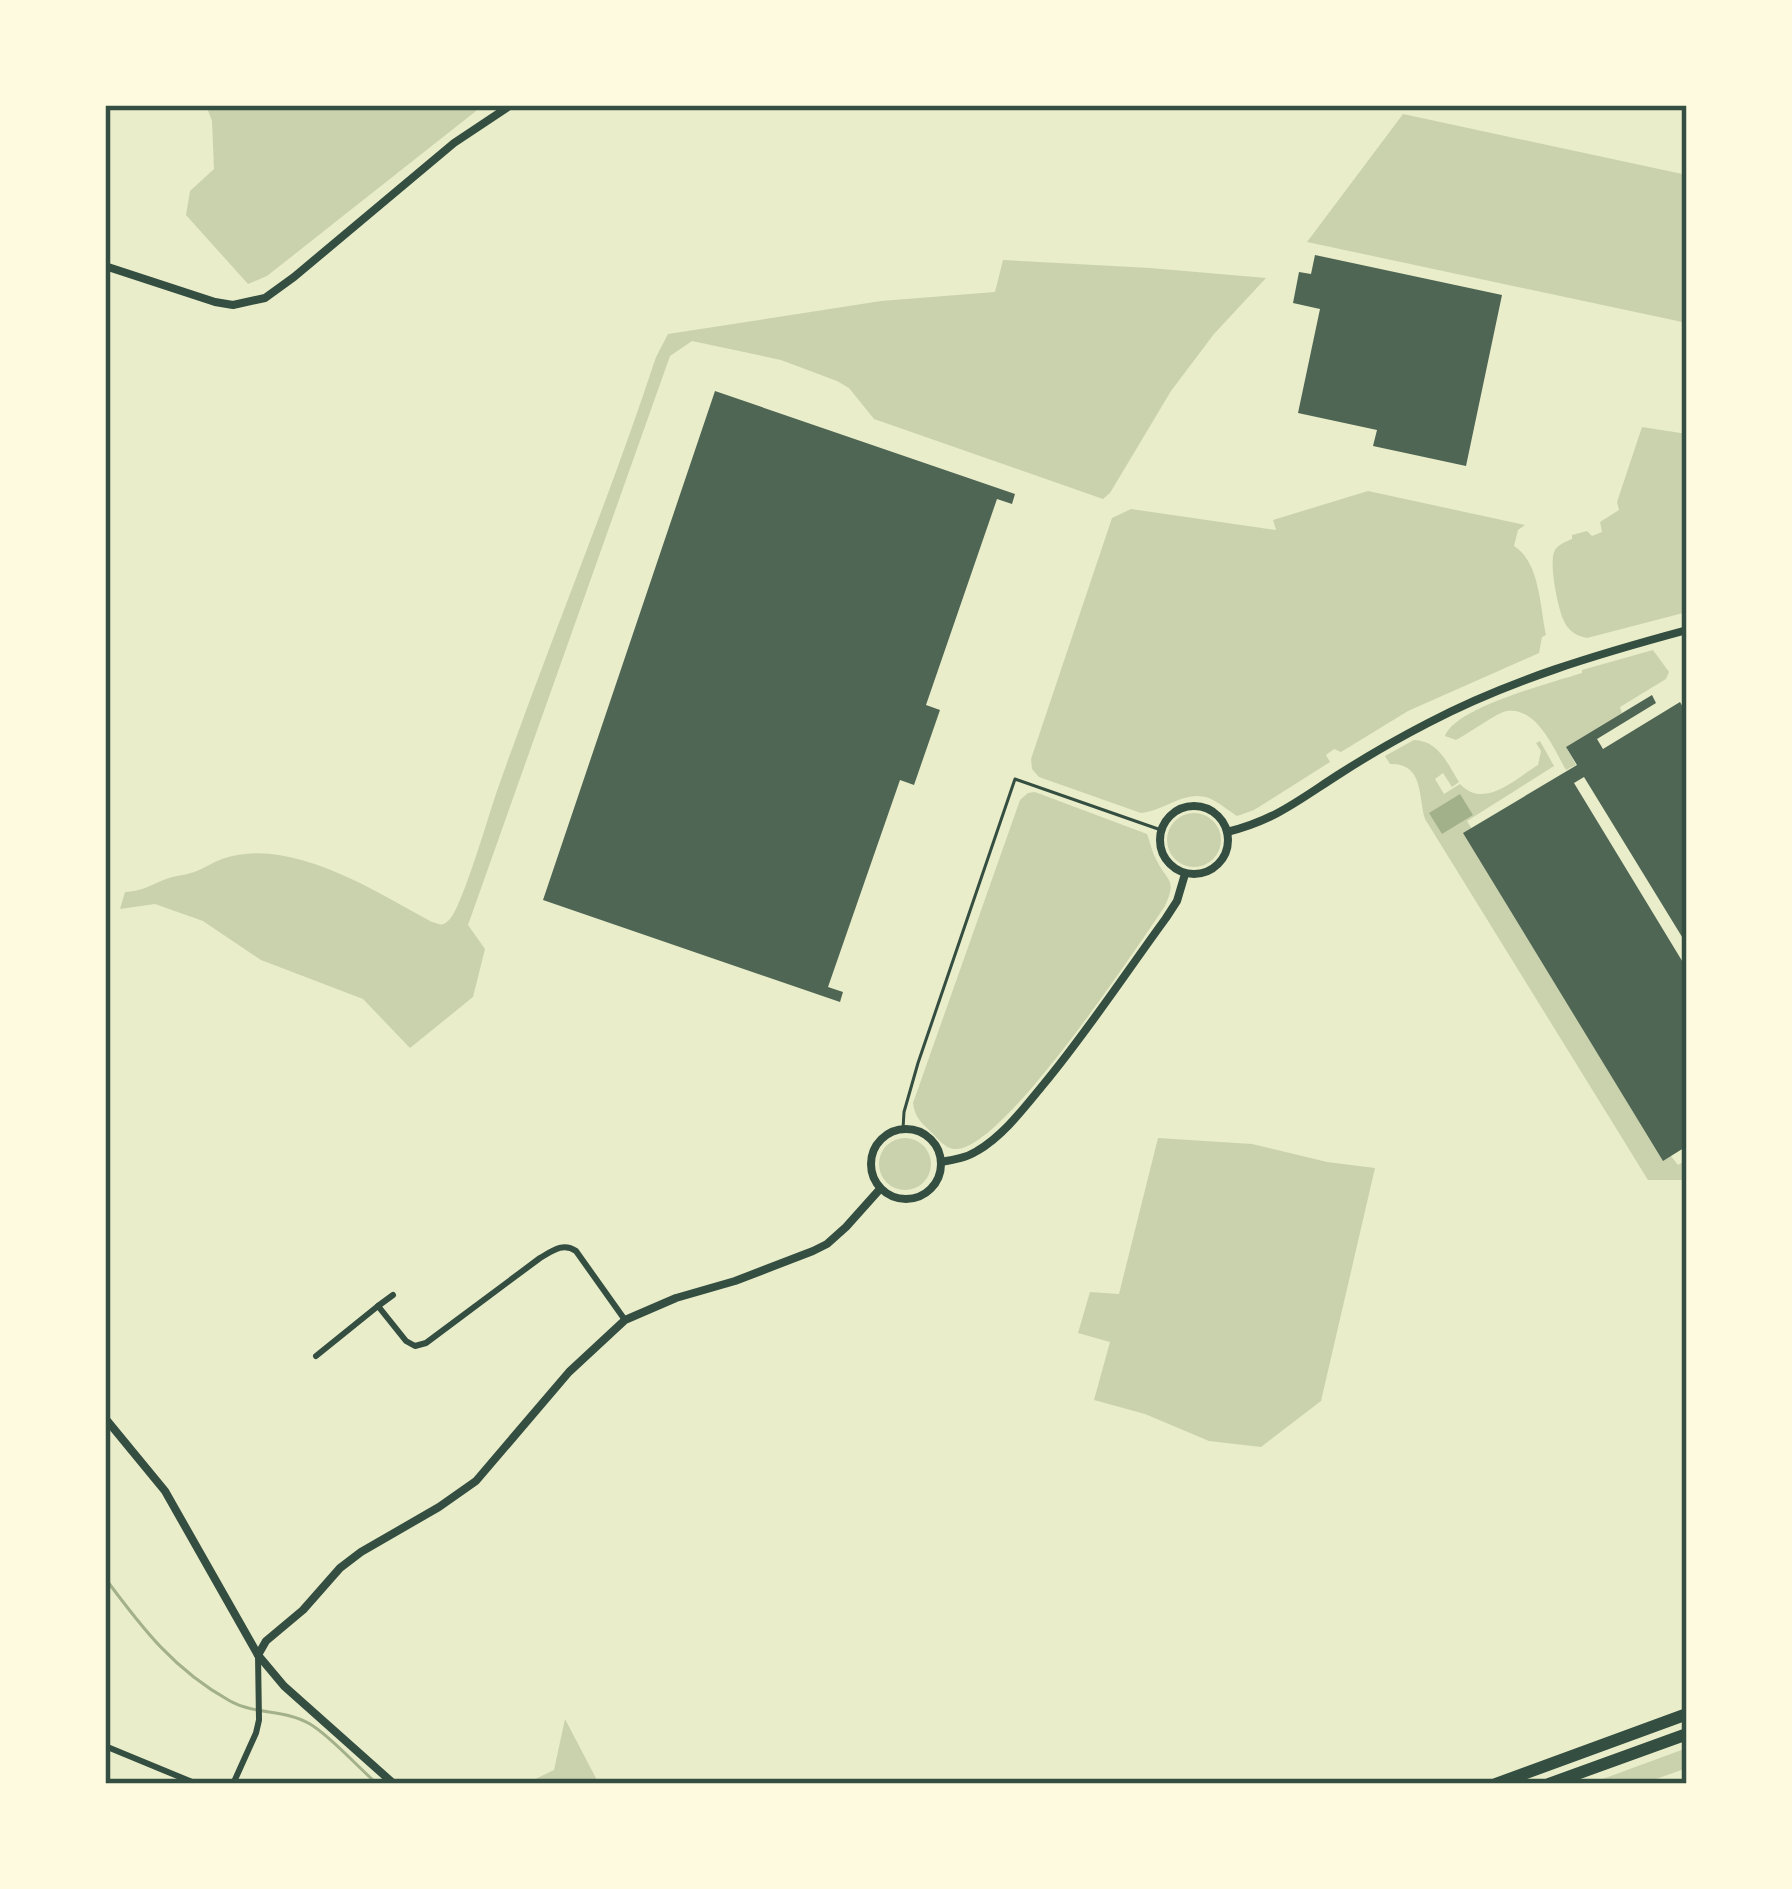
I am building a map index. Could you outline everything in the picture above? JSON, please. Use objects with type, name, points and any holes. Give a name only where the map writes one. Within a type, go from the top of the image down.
[{"type":"highway","points":[[1496,1784],[1687,1714]]},
{"type":"highway","points":[[1549,1784],[1687,1734]]},
{"type":"street","points":[[105,231],[106,267],[215,302],[249,304],[294,277],[454,143],[511,105]]},
{"type":"street","points":[[1228,832],[1275,816],[1428,723],[1504,688],[1567,664],[1687,630]]},
{"type":"street","points":[[1196,806],[1213,812],[1228,832],[1221,862],[1207,872],[1185,874],[1173,868],[1160,844],[1167,819],[1196,806]]},
{"type":"street","points":[[941,1162],[976,1152],[1029,1102],[1085,1034],[1166,918],[1185,874]]},
{"type":"street","points":[[903,1129],[928,1137],[941,1162],[936,1182],[920,1196],[899,1199],[880,1189],[871,1171],[873,1152],[884,1136],[903,1129]]},
{"type":"street","points":[[233,1784],[259,1720],[258,1655],[266,1641],[303,1610],[340,1568],[476,1480],[569,1372],[625,1320],[813,1251],[846,1227],[880,1189]]},
{"type":"street","points":[[378,1306],[406,1341],[415,1346],[426,1343],[540,1258],[566,1247],[576,1251],[625,1320]]},
{"type":"street","points":[[316,1355],[393,1295]]},
{"type":"street","points":[[105,1418],[165,1491],[258,1655],[284,1686],[394,1784]]},
{"type":"street","points":[[105,1746],[197,1784]]},
{"type":"lane","points":[[903,1129],[918,1063],[1015,779],[1161,830]]},
{"type":"shaded area","points":[[206,105],[479,105],[267,276],[248,284],[186,215],[190,191],[214,169],[212,121]]},
{"type":"shaded area","points":[[1403,114],[1687,175],[1687,323],[1307,242]]},
{"type":"shaded area","points":[[1003,260],[1266,278],[1214,334],[1171,391],[1103,499],[874,419],[849,388],[781,360],[692,341],[670,356],[468,925],[485,949],[473,997],[410,1048],[363,999],[261,960],[203,921],[155,904],[120,909],[125,892],[222,859],[275,854],[331,870],[432,922],[447,922],[468,881],[517,736],[668,334],[881,301],[995,292]]},
{"type":"shaded area","points":[[1642,427],[1687,434],[1687,612],[1583,637],[1570,630],[1562,615],[1553,556],[1572,535],[1602,532],[1600,522],[1619,510],[1617,502]]},
{"type":"shaded area","points":[[1368,491],[1525,525],[1518,530],[1514,546],[1529,563],[1538,586],[1546,635],[1539,653],[1408,711],[1341,752],[1334,749],[1326,755],[1330,762],[1237,816],[1202,796],[1141,813],[1039,777],[1032,769],[1031,759],[1112,518],[1131,509],[1276,530],[1273,520]]},
{"type":"shaded area","points":[[1653,650],[1669,672],[1666,679],[1566,747],[1576,765],[1566,770],[1536,722],[1518,712],[1503,712],[1456,740],[1445,736],[1453,725],[1485,706]]},
{"type":"shaded area","points":[[1414,740],[1436,749],[1459,782],[1452,787],[1443,773],[1435,779],[1444,794],[1460,784],[1479,794],[1510,784],[1538,765],[1541,751],[1536,743],[1540,741],[1554,766],[1467,821],[1671,1156],[1678,1165],[1687,1160],[1687,1180],[1648,1180],[1425,819],[1414,775],[1401,765],[1390,764],[1385,756]]},
{"type":"shaded area","points":[[1035,792],[1147,834],[1170,890],[1165,906],[1127,962],[1034,1085],[975,1142],[954,1149],[922,1123],[913,1103],[1020,800]]},
{"type":"shaded area","points":[[1460,794],[1473,815],[1442,834],[1429,813]]},
{"type":"shaded area","points":[[1194,813],[1213,821],[1221,840],[1213,859],[1194,867],[1175,859],[1167,840],[1175,821]]},
{"type":"shaded area","points":[[905,1138],[923,1146],[931,1164],[923,1182],[905,1190],[887,1182],[879,1164],[887,1146]]},
{"type":"shaded area","points":[[1158,1138],[1252,1144],[1375,1168],[1321,1401],[1261,1447],[1209,1441],[1145,1414],[1094,1400],[1110,1342],[1078,1333],[1090,1292],[1119,1294]]},
{"type":"shaded area","points":[[565,1719],[599,1784],[525,1784],[554,1770]]},
{"type":"shaded area","points":[[1687,1748],[1687,1768],[1642,1784],[1589,1784]]},
{"type":"building","points":[[1315,255],[1502,295],[1466,466],[1373,446],[1377,430],[1298,413],[1320,309],[1293,303],[1299,272],[1311,274]]},
{"type":"building","points":[[715,391],[1015,494],[1012,504],[997,499],[926,705],[940,710],[914,785],[900,780],[828,987],[843,992],[840,1002],[543,900]]},
{"type":"building","points":[[1652,695],[1656,703],[1597,739],[1603,749],[1680,702],[1687,714],[1687,945],[1584,777],[1574,783],[1687,969],[1687,1146],[1663,1161],[1463,833],[1577,765],[1566,747]]},
{"type":"waterway","points":[[105,1578],[146,1631],[192,1676],[240,1705],[310,1724],[373,1780]]}]
